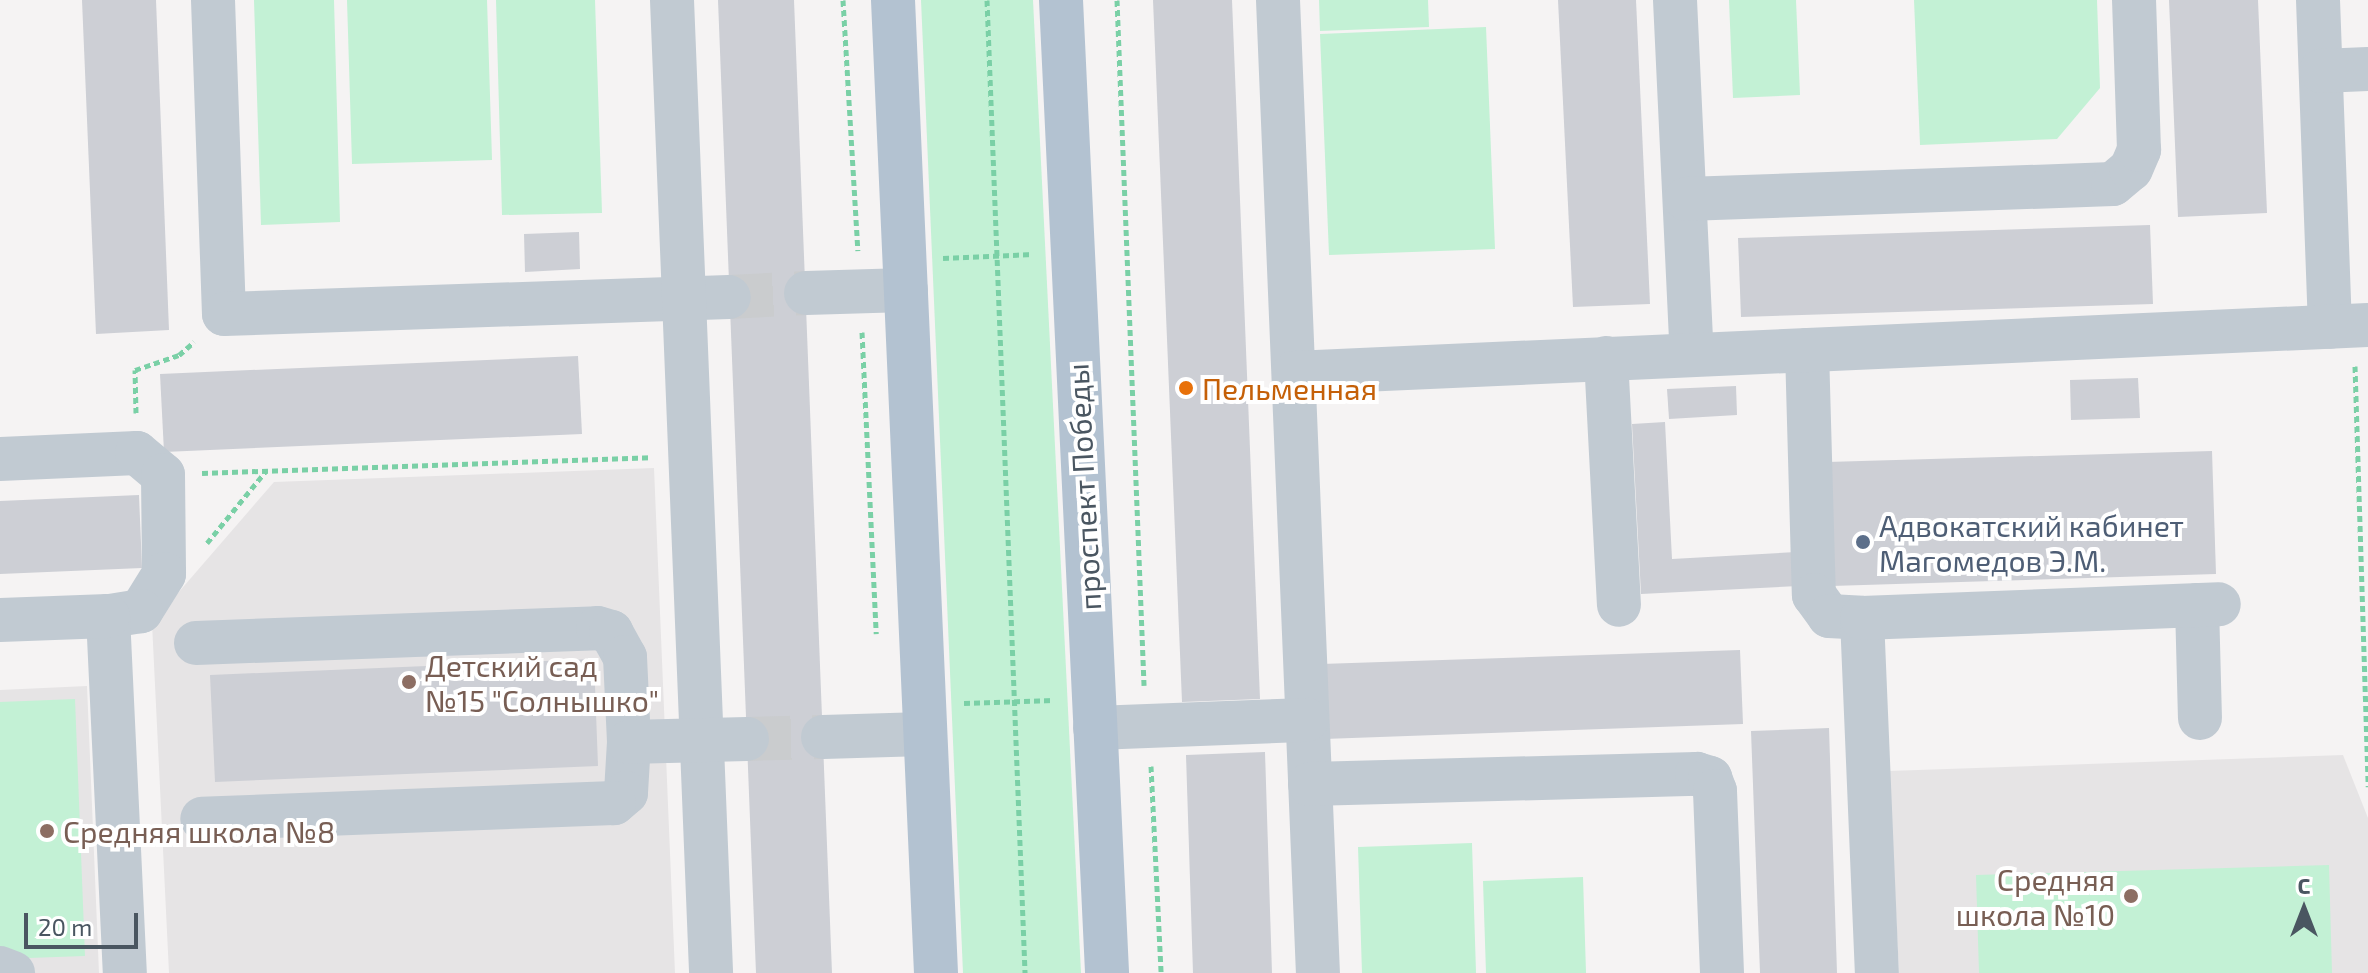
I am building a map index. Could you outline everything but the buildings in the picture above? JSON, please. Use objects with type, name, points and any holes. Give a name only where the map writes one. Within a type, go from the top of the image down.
[{"type":"main road","points":[[893,0],[936,973]]},
{"type":"main road","name":"проспект Победы","points":[[1061,0],[1107,973]]},
{"type":"lane","points":[[213,0],[224,314],[729,297]]},
{"type":"lane","points":[[672,0],[699,740],[711,973]]},
{"type":"lane","points":[[1278,0],[1318,973]]},
{"type":"lane","points":[[1675,0],[1692,354]]},
{"type":"lane","points":[[1686,199],[2113,184],[2131,169],[2139,150],[2134,0]]},
{"type":"lane","points":[[1294,373],[2350,326],[2321,71],[2318,0]]},
{"type":"lane","points":[[2321,71],[2368,69]]},
{"type":"lane","points":[[806,293],[860,291],[906,274]]},
{"type":"lane","points":[[1807,350],[1814,595],[1829,616],[1862,618],[2208,604],[2200,718]]},
{"type":"lane","points":[[1606,358],[1619,605]]},
{"type":"lane","points":[[0,459],[150,464],[164,574],[141,611],[108,616],[0,620]]},
{"type":"lane","points":[[108,616],[125,973]]},
{"type":"lane","points":[[1862,618],[1877,973]]},
{"type":"lane","points":[[196,643],[598,628],[611,632],[625,657],[629,742],[626,793],[614,803],[202,819]]},
{"type":"lane","points":[[1095,713],[1149,727],[1307,720]]},
{"type":"lane","points":[[823,737],[923,719]]},
{"type":"lane","points":[[629,742],[747,739]]},
{"type":"lane","points":[[1310,784],[1697,774],[1710,778],[1715,791],[1722,973]]},
{"type":"lane","points":[[0,968],[13,973]]},
{"type":"path","points":[[843,0],[876,642]]},
{"type":"path","points":[[987,0],[1025,973]]},
{"type":"path","points":[[1117,0],[1125,251],[1161,973]]},
{"type":"path","points":[[906,274],[997,256],[1125,251]]},
{"type":"path","points":[[224,314],[179,355],[135,370],[150,464],[266,471],[688,455]]},
{"type":"path","points":[[2350,326],[2368,786]]},
{"type":"path","points":[[195,556],[266,471]]},
{"type":"path","points":[[923,719],[1012,701],[1095,713]]},
{"type":"shaded area","name":"Детский сад №15 \"Солнышко\"","points":[[654,468],[675,973],[169,973],[152,623],[274,482]]},
{"type":"shaded area","name":"Средняя школа №8","points":[[87,686],[99,973],[0,973],[0,690]]},
{"type":"shaded area","name":"Средняя школа №10","points":[[2343,755],[2368,818],[2368,973],[1899,973],[1889,771]]},
{"type":"green space","points":[[254,0],[334,0],[340,222],[261,225]]},
{"type":"green space","points":[[347,0],[487,0],[492,160],[352,164]]},
{"type":"green space","points":[[496,0],[595,0],[602,213],[502,215]]},
{"type":"green space","points":[[921,0],[1033,0],[1081,973],[963,973]]},
{"type":"green space","points":[[1319,0],[1428,0],[1429,27],[1320,31]]},
{"type":"green space","points":[[1729,0],[1796,0],[1800,95],[1733,98]]},
{"type":"green space","points":[[1914,0],[2097,0],[2100,88],[2057,139],[1920,145]]},
{"type":"green space","points":[[1486,27],[1495,249],[1329,255],[1320,34]]},
{"type":"green space","name":"Средняя школа №8","points":[[75,699],[85,956],[0,959],[0,702]]},
{"type":"green space","points":[[1472,843],[1476,973],[1362,973],[1358,847]]},
{"type":"green space","points":[[2329,865],[2332,973],[1979,973],[1976,875]]},
{"type":"green space","points":[[1583,877],[1586,973],[1486,973],[1483,881]]},
{"type":"tunnel","points":[[729,297],[806,293]]},
{"type":"tunnel","points":[[747,739],[823,737]]},
{"type":"place","name":"Пельменная","points":[[1186,388]]},
{"type":"place","name":"Адвокатский кабинет Магомедов Э.М.","points":[[1863,542]]},
{"type":"place","name":"Детский сад №15 \"Солнышко\"","points":[[409,682]]},
{"type":"place","name":"Средняя школа №8","points":[[47,831]]},
{"type":"place","name":"Средняя школа №10","points":[[2131,896]]}]
